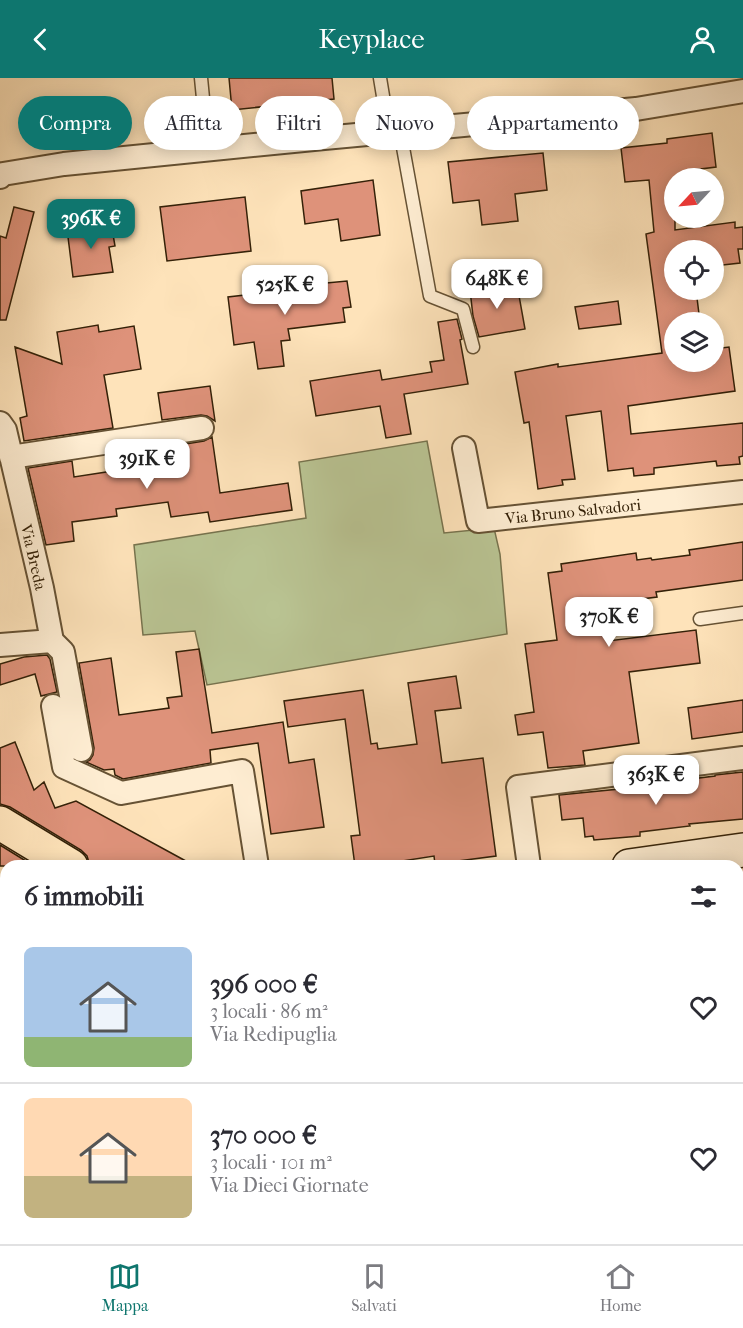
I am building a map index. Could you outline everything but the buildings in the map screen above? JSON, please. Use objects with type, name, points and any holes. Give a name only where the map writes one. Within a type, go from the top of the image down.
[{"type":"main road","points":[[0,823],[61,860]]},
{"type":"street","points":[[455,127],[636,110],[743,91]]},
{"type":"street","points":[[243,147],[355,136]]},
{"type":"street","points":[[0,177],[3,174],[54,165],[208,150]]},
{"type":"street","name":"Via Breda","points":[[0,423],[5,430],[52,641],[63,652],[81,750]]},
{"type":"street","points":[[11,457],[201,428]]},
{"type":"street","name":"Via Bruno Salvadori","points":[[464,448],[478,521],[743,492]]},
{"type":"street","points":[[0,645],[52,641]]},
{"type":"street","points":[[53,706],[64,767],[121,793],[242,771],[256,860]]},
{"type":"street","points":[[529,860],[518,787],[743,758]]},
{"type":"street","points":[[672,860],[743,850]]},
{"type":"lane","points":[[201,78],[203,96]]},
{"type":"lane","points":[[380,78],[385,96]]},
{"type":"lane","points":[[399,150],[430,296],[463,309],[473,347]]},
{"type":"lane","points":[[700,619],[743,613]]},
{"type":"green space","points":[[427,441],[444,533],[494,528],[500,554],[507,634],[207,685],[195,631],[143,635],[134,545],[306,518],[299,462]]}]
